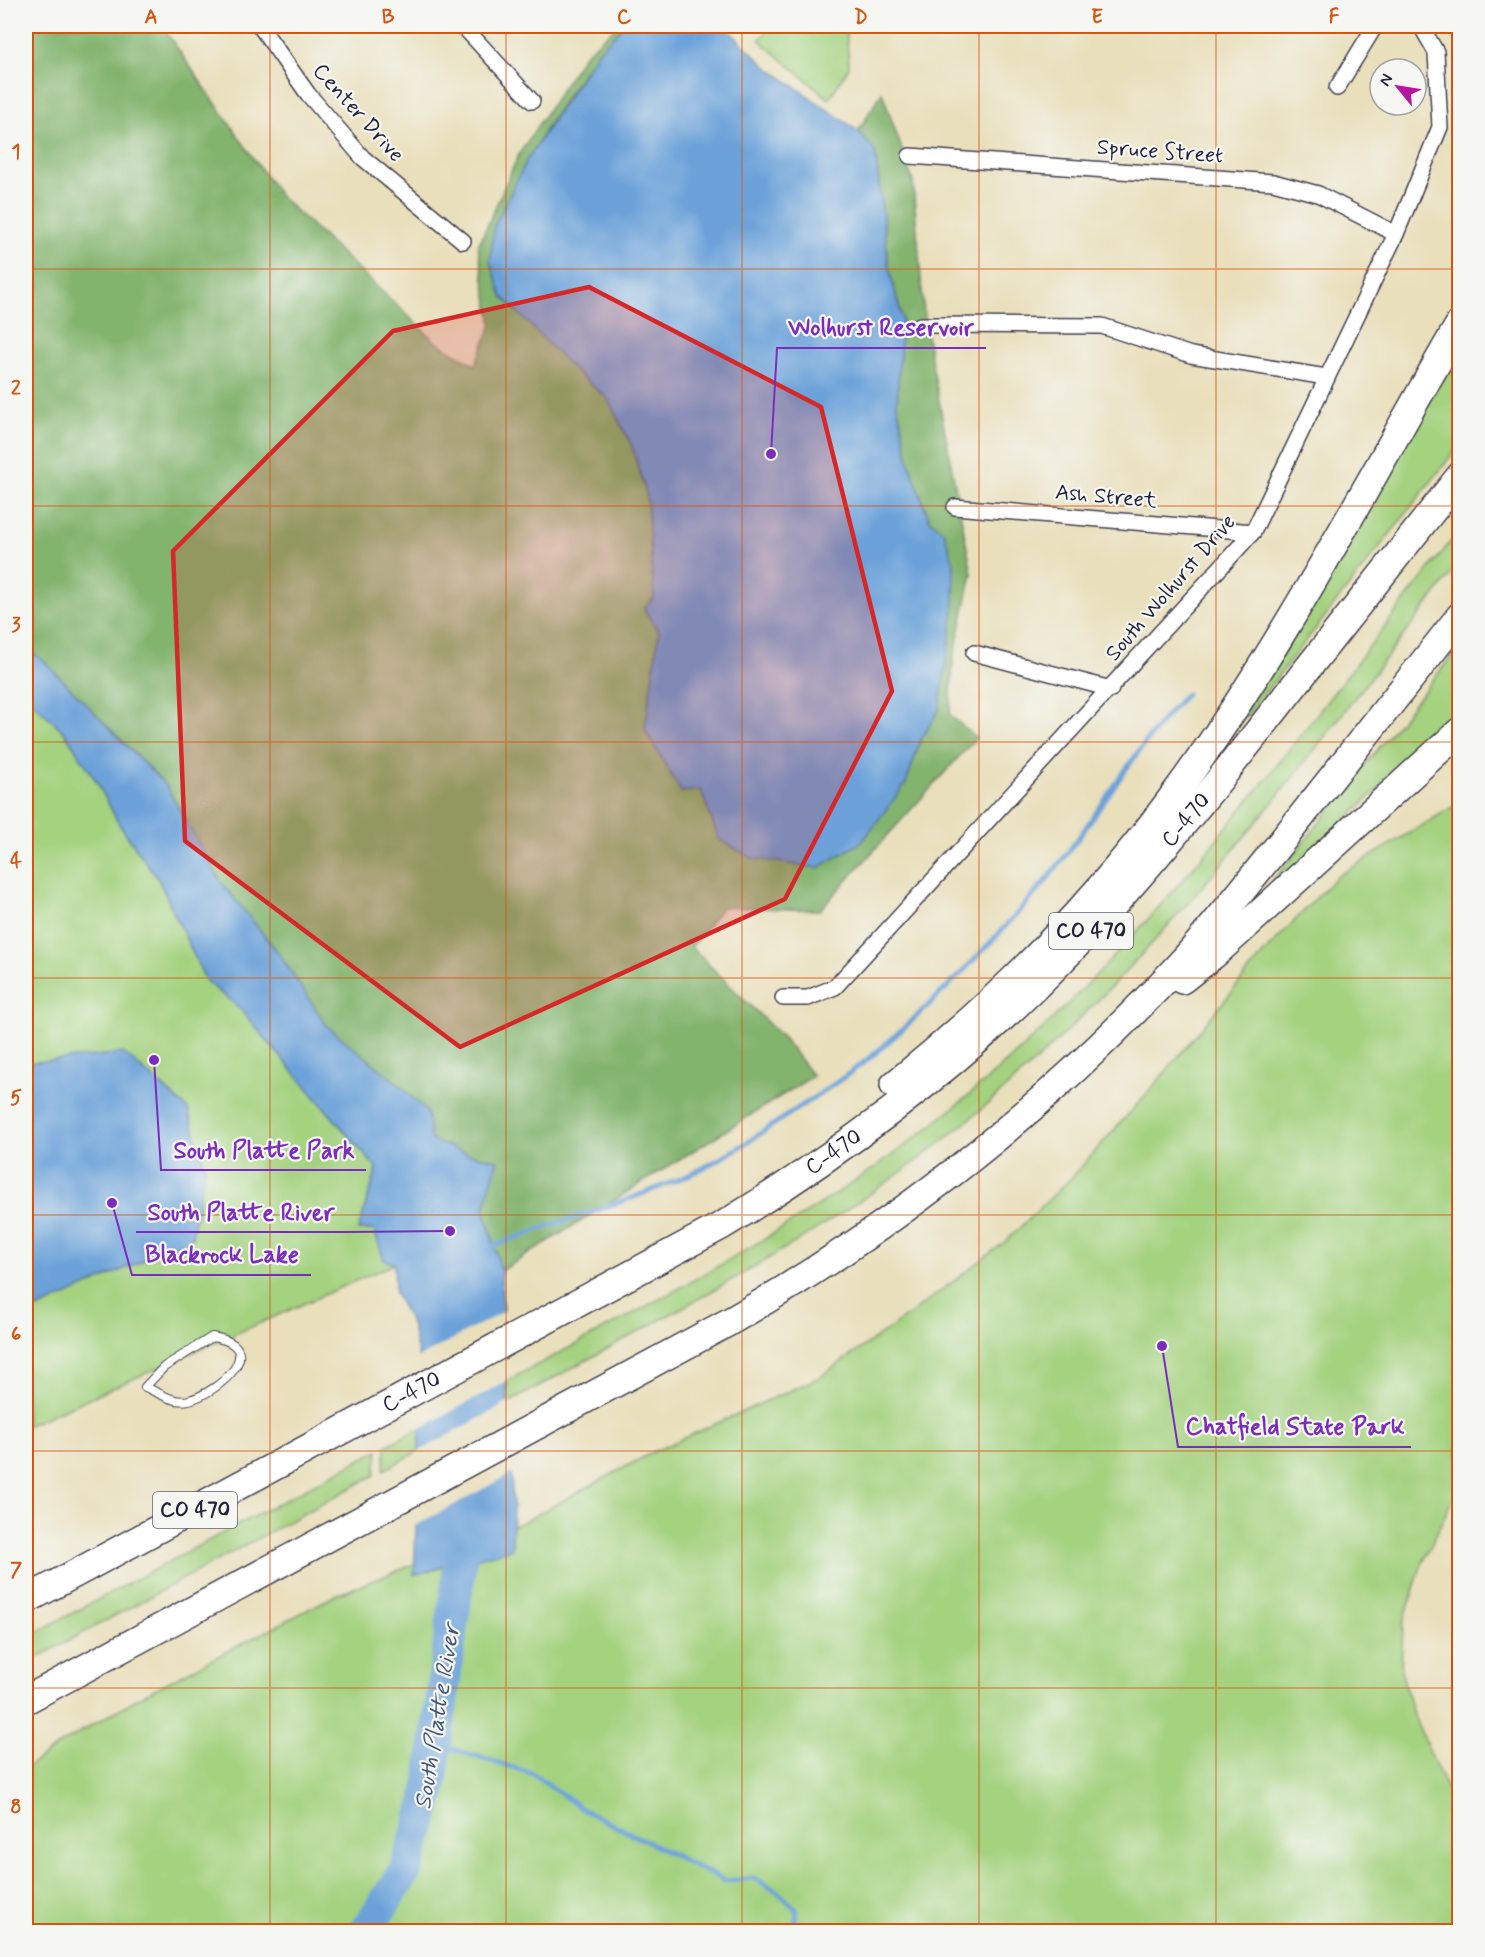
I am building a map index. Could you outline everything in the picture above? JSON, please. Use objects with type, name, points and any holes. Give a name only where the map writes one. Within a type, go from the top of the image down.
[{"type":"highway","points":[[625,1280],[651,1248],[774,1174],[846,1123],[921,1063],[1014,978],[1105,882],[1169,802],[1244,694],[1460,323]]},
{"type":"highway","name":"C-470","points":[[26,1600],[625,1280],[723,1225],[819,1164],[948,1066],[1032,991],[1118,903],[1173,839],[1460,477]]},
{"type":"highway","points":[[26,1700],[760,1304],[888,1222],[951,1175],[1013,1124],[1137,1008],[1181,963],[1239,894],[1460,616]]},
{"type":"highway","points":[[1137,1008],[1175,985],[1215,954],[1460,731]]},
{"type":"street","name":"Center Drive","points":[[260,26],[308,94],[363,158],[463,241]]},
{"type":"street","points":[[463,26],[532,101]]},
{"type":"street","points":[[1337,88],[1375,26]]},
{"type":"street","name":"South Wolhurst Drive","points":[[783,998],[808,998],[835,987],[1253,532],[1396,234],[1440,128],[1436,52],[1421,26]]},
{"type":"street","name":"Spruce Street","points":[[910,156],[1274,182],[1318,194],[1396,234]]},
{"type":"street","points":[[920,325],[1102,326],[1191,355],[1326,377]]},
{"type":"street","name":"Ash Street","points":[[955,507],[1253,532]]},
{"type":"street","points":[[974,653],[1111,689]]},
{"type":"lane","points":[[212,1337],[225,1339],[233,1345],[239,1358],[228,1380],[188,1401],[174,1400],[145,1387],[164,1367],[212,1337]]},
{"type":"highlighted area","points":[[589,287],[821,407],[892,691],[785,899],[460,1047],[185,841],[173,551],[393,331]]},
{"type":"green space","points":[[26,26],[162,26],[279,195],[436,342],[475,365],[492,324],[478,246],[519,154],[584,55],[617,26],[623,26],[603,48],[567,96],[521,173],[494,226],[574,370],[607,398],[632,446],[647,496],[654,598],[644,609],[659,632],[645,730],[681,792],[701,790],[719,839],[906,783],[920,741],[939,710],[944,532],[929,519],[909,462],[897,404],[902,318],[889,268],[875,151],[858,131],[882,92],[913,182],[925,327],[972,574],[953,661],[950,715],[976,738],[820,910],[722,907],[691,947],[784,1039],[813,1076],[501,1271],[484,1208],[497,1160],[468,1154],[431,1140],[396,1082],[327,1026],[277,951],[221,882],[166,786],[45,662],[26,647]]},
{"type":"green space","points":[[772,26],[843,26],[846,29],[849,67],[829,99],[759,40]]},
{"type":"green space","points":[[1459,350],[1459,446],[1246,717],[1243,714]]},
{"type":"green space","points":[[1459,531],[1459,564],[1280,793],[1155,941],[1088,1011],[1018,1077],[944,1140],[840,1214],[732,1280],[508,1403],[507,1381],[746,1250],[861,1177],[917,1137],[1040,1032],[1168,897],[1287,752]]},
{"type":"green space","points":[[1459,647],[1459,714],[1276,885],[1273,881]]},
{"type":"green space","points":[[26,696],[65,733],[97,782],[119,824],[159,881],[206,981],[239,1008],[377,1169],[358,1230],[374,1230],[394,1264],[26,1426]]},
{"type":"green space","points":[[1459,803],[1459,1485],[1420,1569],[1403,1625],[1401,1670],[1412,1712],[1452,1801],[1459,1849],[1459,1931],[26,1932],[26,1768],[67,1740],[145,1694],[336,1595],[523,1522],[655,1451],[818,1378],[912,1313],[1006,1241],[1072,1177],[1157,1082],[1264,953],[1336,877]]},
{"type":"green space","points":[[420,1428],[419,1451],[384,1470],[386,1446]]},
{"type":"green space","points":[[378,1450],[375,1475],[26,1664],[26,1638]]},
{"type":"water","points":[[623,26],[724,26],[766,66],[858,131],[875,151],[889,268],[902,318],[897,404],[909,462],[929,519],[944,532],[954,563],[954,611],[939,710],[920,741],[906,783],[862,842],[818,868],[751,858],[719,839],[701,790],[681,792],[645,729],[659,632],[644,609],[654,598],[647,496],[632,446],[607,398],[574,370],[502,296],[490,261],[494,226],[528,158],[598,52]]},
{"type":"water","points":[[26,647],[45,662],[166,786],[221,882],[277,951],[327,1026],[396,1082],[427,1112],[431,1140],[468,1154],[498,1160],[484,1208],[501,1271],[513,1508],[512,1549],[414,1575],[420,1428],[419,1358],[411,1324],[395,1293],[394,1264],[384,1260],[374,1230],[358,1230],[377,1169],[239,1008],[206,981],[159,881],[119,824],[97,782],[65,733],[26,696]]},
{"type":"water","points":[[124,1053],[188,1109],[205,1168],[192,1238],[26,1314],[26,1063]]},
{"type":"pier","points":[[505,1311],[509,1380],[417,1430],[416,1359]]},
{"type":"pier","points":[[511,1401],[514,1472],[413,1527],[416,1453]]},
{"type":"waterway","points":[[491,1247],[643,1194],[693,1173],[729,1154],[868,1059],[901,1031],[964,970],[1043,884],[1080,837],[1148,739],[1186,694]]},
{"type":"waterway","name":"South Platte River","points":[[365,1932],[406,1870],[429,1795],[466,1519]]},
{"type":"waterway","points":[[436,1744],[534,1774],[582,1809],[725,1881],[754,1878],[777,1891],[797,1910],[794,1932]]},
{"type":"place","name":"Wolhurst Reservoir","points":[[771,454]]},
{"type":"place","name":"South Platte Park","points":[[154,1060]]},
{"type":"place","name":"Blackrock Lake","points":[[112,1203]]},
{"type":"place","name":"South Platte River","points":[[450,1231]]},
{"type":"place","name":"Chatfield State Park","points":[[1162,1346]]}]
